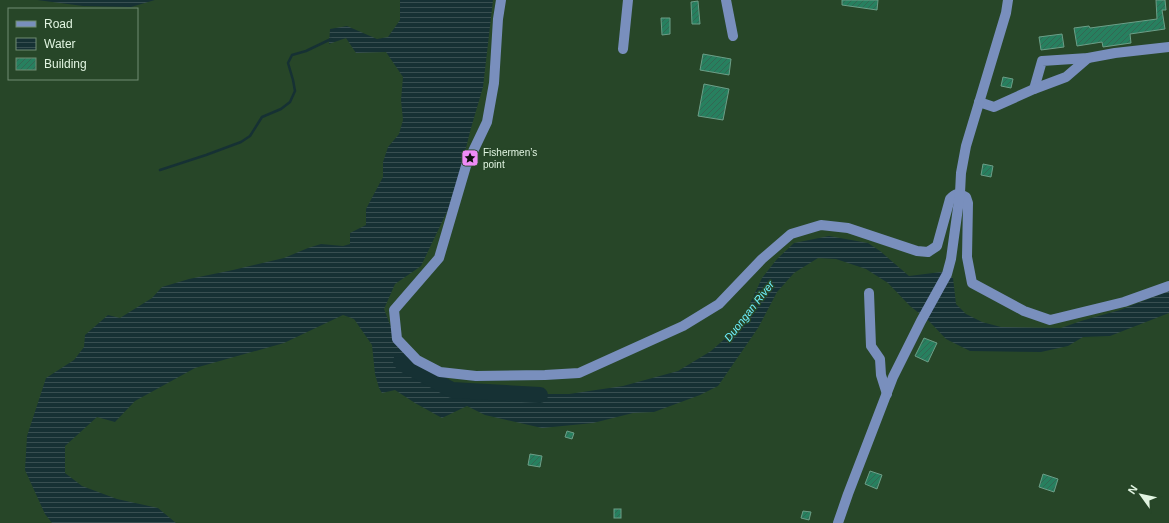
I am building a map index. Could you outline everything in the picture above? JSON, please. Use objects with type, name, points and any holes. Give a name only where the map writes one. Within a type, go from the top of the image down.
[{"type":"street","points":[[501,0],[498,19],[494,83],[487,122],[466,166],[439,258],[394,310],[397,339],[417,360],[440,372],[476,376],[579,373],[683,326],[720,304],[762,259],[791,234],[821,225],[848,228],[918,251],[928,252],[937,246],[950,199],[954,194],[959,198],[966,197],[968,203],[967,257],[972,283],[1024,312],[1050,320],[1124,302],[1169,286]]},
{"type":"street","points":[[623,49],[628,0]]},
{"type":"street","points":[[726,0],[733,36]]},
{"type":"street","points":[[838,523],[894,378],[921,321],[947,274],[951,258],[961,173],[966,146],[1006,13],[1008,0]]},
{"type":"street","points":[[1034,89],[1042,61],[1088,58],[1169,46]]},
{"type":"street","points":[[979,102],[994,107],[1034,89],[1066,77],[1088,58]]},
{"type":"street","points":[[869,293],[871,346],[880,359],[881,375],[887,394]]},
{"type":"water","points":[[37,0],[155,0],[131,7],[83,6]]},
{"type":"water","points":[[400,0],[493,0],[483,87],[453,199],[421,266],[395,284],[384,309],[397,343],[413,367],[425,378],[448,389],[484,394],[569,394],[623,386],[678,371],[711,351],[729,335],[747,310],[762,278],[777,259],[794,243],[829,236],[868,243],[880,251],[909,276],[941,272],[953,278],[956,304],[966,314],[982,322],[1001,327],[1061,328],[1120,310],[1169,291],[1169,313],[1110,336],[1083,337],[1068,346],[1041,352],[970,351],[946,339],[929,321],[910,306],[888,283],[866,269],[836,259],[818,258],[794,273],[777,292],[758,328],[718,386],[700,395],[654,412],[633,413],[593,423],[542,428],[485,415],[467,406],[442,418],[395,390],[382,393],[375,374],[372,345],[354,319],[343,315],[284,343],[195,368],[135,401],[115,422],[97,417],[65,446],[65,473],[82,486],[117,499],[158,508],[176,523],[52,523],[45,514],[25,470],[27,436],[46,378],[74,360],[84,347],[85,335],[108,315],[120,318],[152,298],[162,287],[189,279],[284,258],[321,244],[343,246],[350,244],[350,233],[366,225],[366,209],[383,177],[383,162],[388,147],[399,134],[403,120],[401,100],[403,77],[386,52],[356,53],[346,38],[329,44],[330,29],[347,26],[377,39],[388,37],[400,20]]},
{"type":"building","points":[[842,0],[878,0],[877,10],[842,5]]},
{"type":"building","points":[[1156,0],[1165,0],[1166,10],[1162,10],[1165,29],[1130,34],[1131,43],[1103,47],[1102,42],[1077,46],[1074,28],[1089,26],[1090,28],[1157,19]]},
{"type":"building","points":[[698,1],[700,24],[692,24],[691,2]]},
{"type":"building","points":[[661,18],[670,18],[670,34],[662,35]]},
{"type":"building","points":[[1062,34],[1064,47],[1041,50],[1039,37]]},
{"type":"building","points":[[703,54],[731,59],[729,75],[700,70]]},
{"type":"building","points":[[1003,77],[1013,79],[1011,88],[1001,86]]},
{"type":"building","points":[[704,84],[729,89],[723,120],[698,116]]},
{"type":"building","points":[[983,164],[993,166],[991,177],[981,175]]},
{"type":"building","points":[[924,338],[937,343],[928,362],[915,356]]},
{"type":"building","points":[[567,431],[574,433],[572,439],[565,437]]},
{"type":"building","points":[[530,454],[542,456],[540,467],[528,465]]},
{"type":"building","points":[[870,471],[882,475],[877,489],[865,484]]},
{"type":"building","points":[[1043,474],[1058,479],[1054,492],[1039,487]]},
{"type":"building","points":[[614,509],[621,509],[621,518],[614,518]]},
{"type":"building","points":[[803,511],[811,512],[809,520],[801,518]]},
{"type":"waterway","points":[[160,170],[241,142],[250,136],[262,117],[281,109],[290,102],[295,91],[288,63],[292,55],[306,51],[331,39]]},
{"type":"waterway","name":"Duongan River","points":[[401,361],[403,364],[452,390],[540,395]]},
{"type":"place","name":"Fishermen’s point","points":[[470,158]]}]
